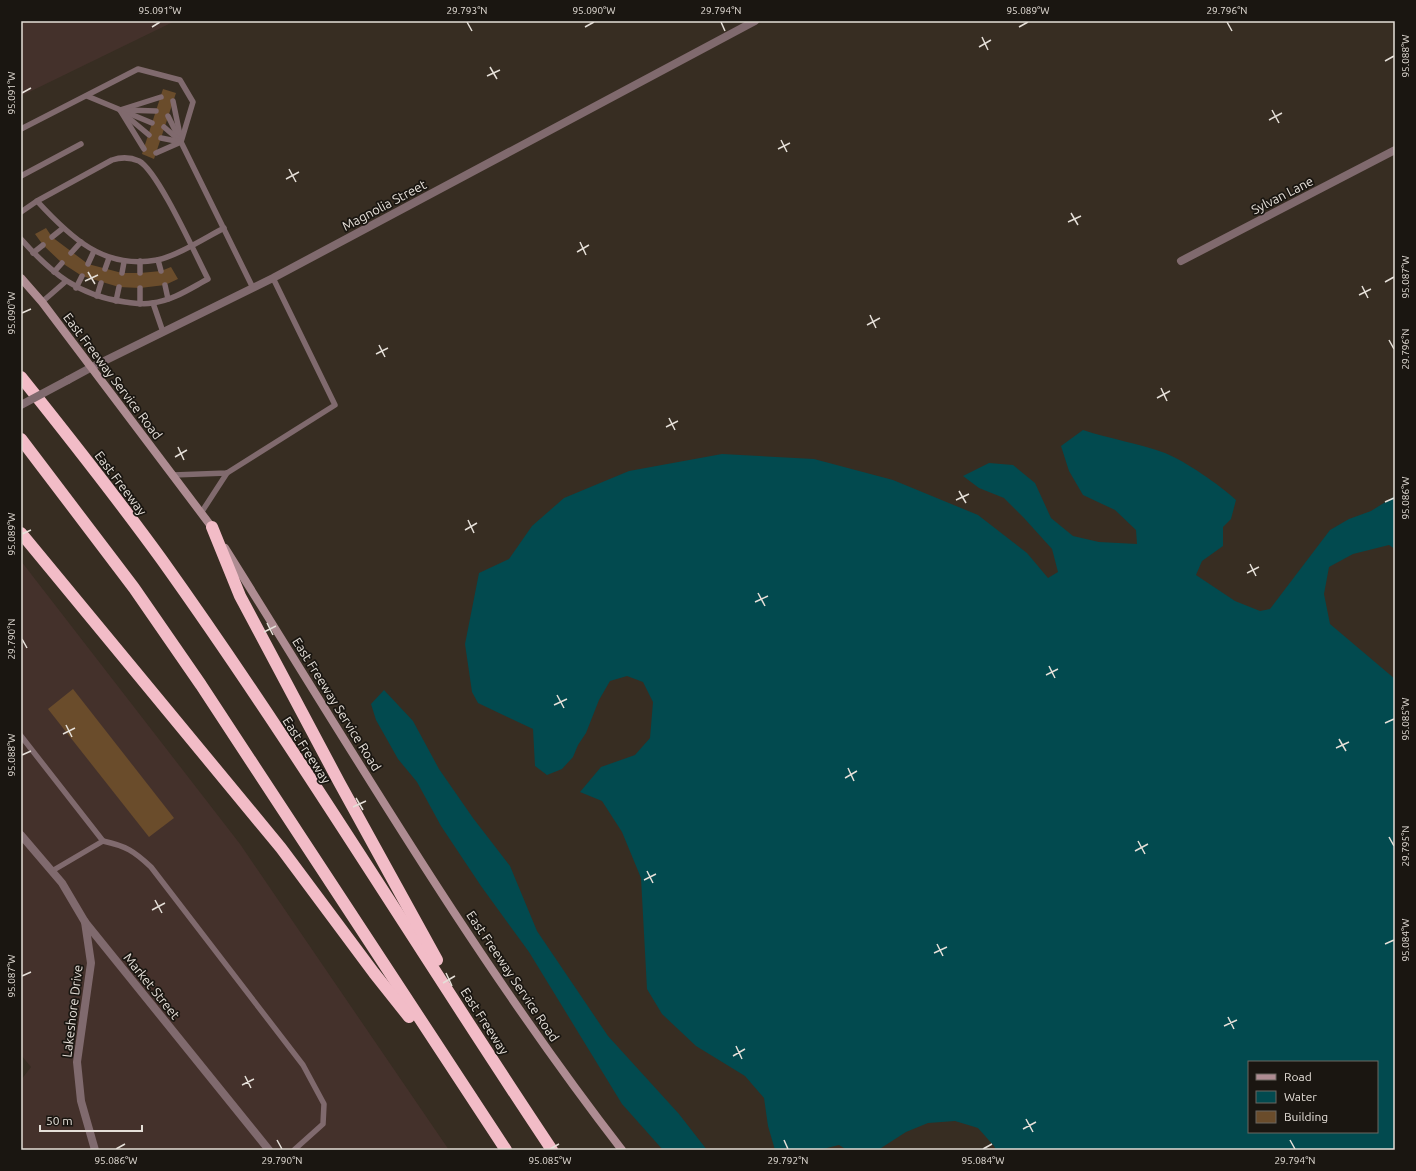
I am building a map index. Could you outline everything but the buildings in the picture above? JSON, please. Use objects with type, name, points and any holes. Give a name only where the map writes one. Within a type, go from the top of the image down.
[{"type":"highway","name":"East Freeway","points":[[21,377],[71,439],[162,560],[262,707],[552,1150]]},
{"type":"highway","points":[[21,439],[129,582],[179,654],[506,1150]]},
{"type":"highway","points":[[212,527],[244,603],[339,782],[482,1042]]},
{"type":"highway","points":[[21,533],[281,848],[374,973],[458,1077]]},
{"type":"main road","name":"East Freeway Service Road","points":[[21,278],[42,302],[92,367],[212,527],[433,880],[574,1087],[622,1150]]},
{"type":"street","name":"Magnolia Street","points":[[21,405],[92,367],[253,288],[755,21]]},
{"type":"street","name":"Sylvan Lane","points":[[1181,262],[1395,150]]},
{"type":"street","name":"Market Street","points":[[21,835],[62,883],[85,922],[269,1150]]},
{"type":"street","name":"Lakeshore Drive","points":[[85,922],[91,963],[77,1062],[81,1101],[95,1150]]},
{"type":"lane","points":[[21,129],[138,70],[180,80],[193,102],[181,142],[156,153]]},
{"type":"lane","points":[[87,96],[152,123]]},
{"type":"lane","points":[[120,110],[161,97]]},
{"type":"lane","points":[[173,101],[181,142]]},
{"type":"lane","points":[[120,110],[156,111]]},
{"type":"lane","points":[[120,110],[148,135]]},
{"type":"lane","points":[[120,110],[144,149]]},
{"type":"lane","points":[[168,116],[253,288]]},
{"type":"lane","points":[[164,127],[181,142]]},
{"type":"lane","points":[[161,138],[181,142]]},
{"type":"lane","points":[[21,176],[81,144]]},
{"type":"lane","points":[[21,212],[37,201],[112,160],[123,157],[139,161],[154,175],[208,279],[168,298],[153,303],[140,304],[116,301],[97,296],[65,282],[33,253],[21,239]]},
{"type":"lane","points":[[37,201],[62,229],[94,251],[109,258],[124,262],[158,260],[224,228]]},
{"type":"lane","points":[[52,237],[62,229]]},
{"type":"lane","points":[[71,253],[81,242]]},
{"type":"lane","points":[[33,253],[43,245]]},
{"type":"lane","points":[[88,264],[94,251]]},
{"type":"lane","points":[[105,270],[109,258]]},
{"type":"lane","points":[[158,260],[161,271]]},
{"type":"lane","points":[[122,273],[124,262]]},
{"type":"lane","points":[[140,262],[140,273]]},
{"type":"lane","points":[[54,272],[62,263]]},
{"type":"lane","points":[[76,288],[82,276]]},
{"type":"lane","points":[[201,513],[227,473],[335,405],[272,278]]},
{"type":"lane","points":[[42,302],[65,282]]},
{"type":"lane","points":[[97,296],[101,283]]},
{"type":"lane","points":[[165,284],[168,298]]},
{"type":"lane","points":[[116,301],[119,287]]},
{"type":"lane","points":[[140,288],[140,304]]},
{"type":"lane","points":[[153,303],[163,332]]},
{"type":"lane","points":[[173,475],[227,473]]},
{"type":"lane","points":[[21,736],[103,841],[122,845],[138,855],[151,867],[303,1064],[324,1104],[323,1124],[294,1150]]},
{"type":"lane","points":[[52,871],[103,841]]},
{"type":"shaded area","points":[[21,21],[175,21],[21,96]]},
{"type":"shaded area","points":[[21,561],[240,844],[449,1150],[21,1150],[21,1080],[31,1067],[21,1055]]},
{"type":"water","points":[[1083,430],[1145,446],[1165,453],[1202,474],[1221,487],[1236,500],[1231,519],[1223,527],[1223,546],[1202,561],[1196,575],[1235,601],[1260,611],[1270,609],[1330,530],[1349,519],[1371,511],[1395,496],[1395,549],[1389,545],[1353,554],[1329,567],[1324,594],[1330,624],[1395,679],[1395,1150],[996,1150],[978,1128],[955,1121],[928,1123],[906,1132],[878,1150],[847,1150],[839,1145],[819,1150],[775,1150],[768,1126],[764,1098],[745,1076],[696,1046],[662,1014],[647,989],[641,878],[622,832],[602,801],[580,792],[601,767],[635,755],[650,738],[653,702],[643,682],[627,676],[610,681],[599,700],[586,733],[578,745],[573,757],[562,769],[547,775],[535,766],[533,729],[478,703],[472,692],[465,644],[479,573],[509,559],[532,526],[564,498],[629,471],[722,454],[814,459],[893,480],[978,515],[1027,553],[1048,578],[1058,572],[1052,549],[1004,498],[979,488],[963,476],[989,463],[1013,465],[1035,483],[1051,518],[1073,536],[1099,542],[1137,544],[1136,530],[1115,510],[1083,495],[1069,471],[1061,446]]},
{"type":"water","points":[[384,690],[413,721],[439,769],[473,818],[510,866],[537,931],[608,1036],[679,1114],[707,1150],[663,1150],[622,1104],[529,952],[481,886],[441,826],[417,782],[398,759],[376,720],[371,704]]}]
